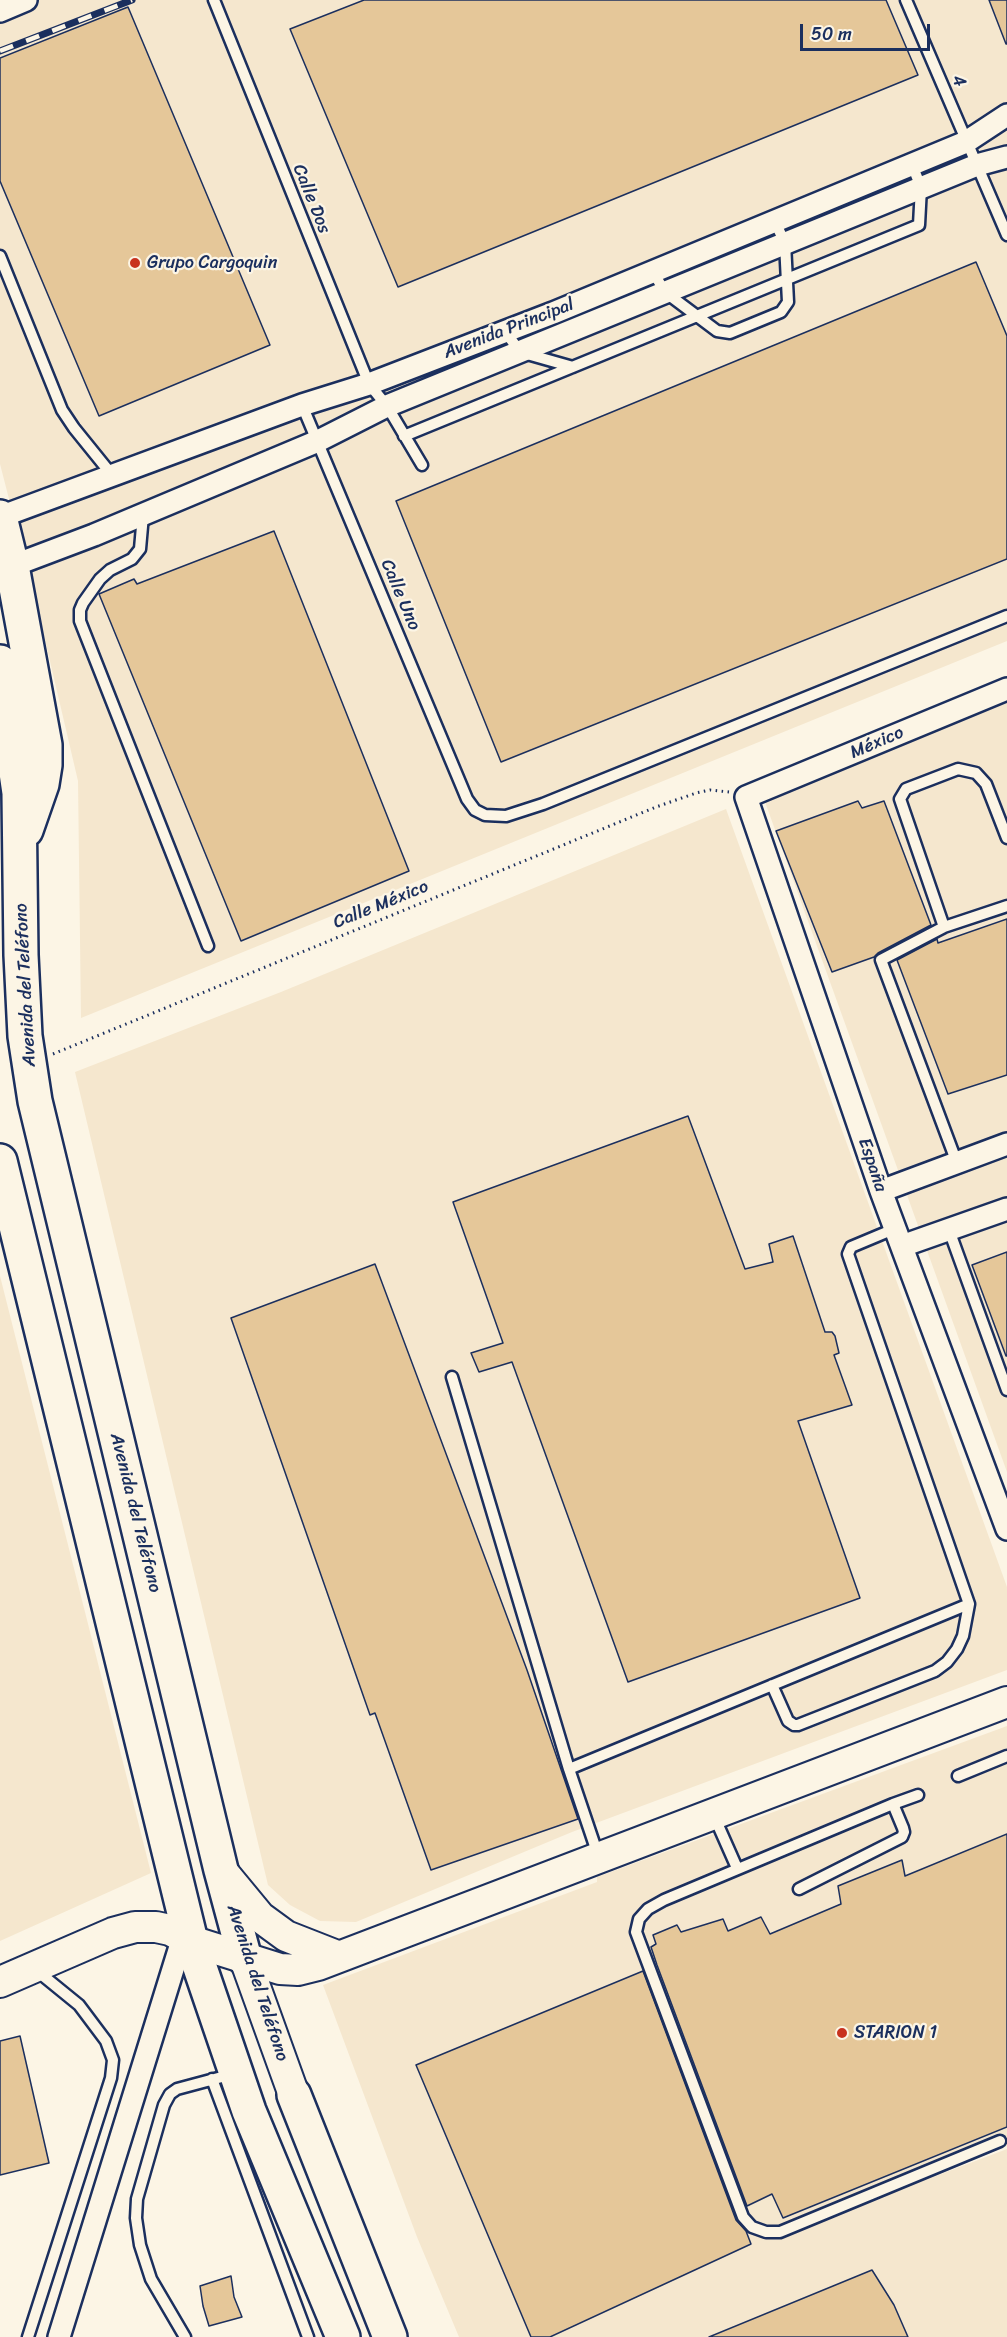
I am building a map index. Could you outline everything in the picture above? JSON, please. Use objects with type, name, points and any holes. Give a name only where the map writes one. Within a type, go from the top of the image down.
[{"type":"main road","points":[[0,517],[12,566],[45,745],[42,784],[21,843]]},
{"type":"main road","name":"Avenida del Teléfono","points":[[0,662],[19,793],[21,955],[29,1064],[35,1101],[221,1870],[245,1959],[294,2095],[390,2337]]},
{"type":"main road","points":[[0,1161],[187,1939],[224,2076],[249,2111],[343,2337]]},
{"type":"main road","points":[[0,1982],[113,1933],[135,1928],[156,1927],[170,1930],[187,1939],[245,1959],[280,1969],[298,1970],[1007,1702]]},
{"type":"main road","points":[[221,1870],[260,1917],[286,1936],[337,1956]]},
{"type":"street","points":[[0,11],[26,0]]},
{"type":"street","name":"Avenida Principal","points":[[0,517],[506,332],[966,142],[1007,115]]},
{"type":"street","name":"Avenida Principal","points":[[12,566],[143,515],[318,441],[387,406],[921,187],[977,165],[1007,157]]},
{"type":"street","name":"México","points":[[746,797],[1007,689]]},
{"type":"street","name":"España","points":[[746,797],[880,1191],[1007,1529]]},
{"type":"street","points":[[880,1191],[1007,1144]]},
{"type":"street","points":[[898,1237],[949,1230],[1007,1209]]},
{"type":"street","points":[[59,2337],[187,1939]]},
{"type":"lane","name":"Calle Dos","points":[[214,0],[369,384],[387,406],[422,465]]},
{"type":"lane","name":"4","points":[[906,0],[1007,235]]},
{"type":"lane","points":[[404,436],[919,225],[921,187],[912,165]]},
{"type":"lane","points":[[653,272],[665,292],[717,332],[730,333],[781,312],[788,302],[785,243],[775,222]]},
{"type":"lane","points":[[0,256],[62,410],[112,476]]},
{"type":"lane","points":[[506,332],[520,352],[573,367]]},
{"type":"lane","name":"Calle Uno","points":[[302,405],[467,799],[475,810],[485,815],[506,816],[527,810],[1007,616]]},
{"type":"lane","points":[[143,515],[141,543],[136,555],[100,579],[83,603],[80,610],[80,621],[208,946]]},
{"type":"lane","points":[[944,927],[900,799],[906,789],[958,769],[975,773],[986,784],[1007,838]]},
{"type":"lane","points":[[957,1162],[881,960],[944,927],[1007,906]]},
{"type":"lane","points":[[949,1230],[1007,1390]]},
{"type":"lane","points":[[772,1685],[789,1721],[798,1725],[935,1671],[947,1662],[963,1636],[969,1604],[848,1254],[851,1246],[898,1237]]},
{"type":"lane","points":[[453,1377],[569,1769],[599,1858]]},
{"type":"lane","points":[[569,1769],[969,1604]]},
{"type":"lane","points":[[958,1776],[1007,1756]]},
{"type":"lane","points":[[918,1795],[893,1803],[737,1868],[648,1909],[639,1919],[636,1932],[743,2217],[752,2227],[766,2232],[780,2232],[1000,2141]]},
{"type":"lane","points":[[799,1889],[902,1837],[903,1828],[893,1803]]},
{"type":"lane","points":[[714,1814],[737,1868]]},
{"type":"lane","points":[[28,2337],[111,2078],[112,2060],[106,2041],[80,2005],[33,1968]]},
{"type":"lane","points":[[185,2337],[151,2279],[140,2245],[136,2218],[137,2199],[164,2105],[170,2094],[177,2089],[224,2076],[308,2337]]},
{"type":"path","name":"Calle México","points":[[29,1064],[677,799],[710,790],[730,792],[746,797]]},
{"type":"shaded area","points":[[22,0],[1007,0],[1007,641],[81,1018],[78,781],[42,627],[0,464],[0,9]]},
{"type":"shaded area","points":[[1007,701],[1007,1472],[765,802]]},
{"type":"shaded area","points":[[726,809],[1007,1587],[1007,1670],[572,1832],[356,1922],[320,1921],[290,1905],[268,1885],[75,1072],[281,992]]},
{"type":"shaded area","points":[[0,1276],[151,1873],[0,1941]]},
{"type":"shaded area","points":[[1007,1726],[1007,2146],[928,2179],[1007,2149],[1007,2337],[459,2337],[417,2237],[323,1985],[597,1882],[597,1877]]},
{"type":"building","points":[[364,0],[886,0],[918,75],[398,287],[290,29]]},
{"type":"building","points":[[989,0],[1007,0],[1007,44],[1006,44]]},
{"type":"building","name":"Grupo Cargoquin","points":[[128,7],[270,345],[99,416],[0,181],[0,58]]},
{"type":"building","points":[[976,262],[1007,336],[1007,559],[501,762],[396,501]]},
{"type":"building","points":[[274,531],[409,871],[241,941],[99,594],[134,579],[137,584]]},
{"type":"building","points":[[858,801],[862,808],[884,801],[931,925],[874,957],[832,972],[776,831]]},
{"type":"building","points":[[1007,919],[1007,1075],[948,1094],[897,960],[937,939],[938,943]]},
{"type":"building","points":[[688,1116],[745,1269],[773,1262],[769,1244],[793,1236],[825,1332],[832,1332],[835,1336],[839,1353],[834,1355],[852,1405],[798,1421],[860,1598],[628,1682],[512,1362],[479,1372],[471,1353],[503,1343],[453,1202]]},
{"type":"building","points":[[1007,1252],[1007,1356],[1006,1356],[972,1265]]},
{"type":"building","points":[[375,1264],[527,1670],[578,1819],[431,1870],[375,1713],[370,1715],[231,1318]]},
{"type":"building","name":"STARION 1","points":[[1007,1834],[1007,2127],[783,2218],[772,2194],[747,2206],[657,1965],[651,1947],[656,1944],[653,1935],[677,1925],[681,1932],[723,1919],[728,1931],[761,1917],[770,1934],[841,1904],[838,1886],[902,1860],[905,1876]]},
{"type":"building","points":[[643,1971],[736,2220],[746,2231],[751,2244],[550,2337],[531,2337],[416,2065]]},
{"type":"building","points":[[20,2036],[49,2163],[0,2175],[0,2041]]},
{"type":"building","points":[[872,2270],[894,2305],[908,2337],[709,2337]]},
{"type":"building","points":[[231,2276],[234,2297],[242,2317],[209,2326],[200,2286]]},
{"type":"railway","points":[[0,51],[132,0]]},
{"type":"place","name":"Grupo Cargoquin","points":[[135,263]]},
{"type":"place","name":"STARION 1","points":[[842,2033]]}]
